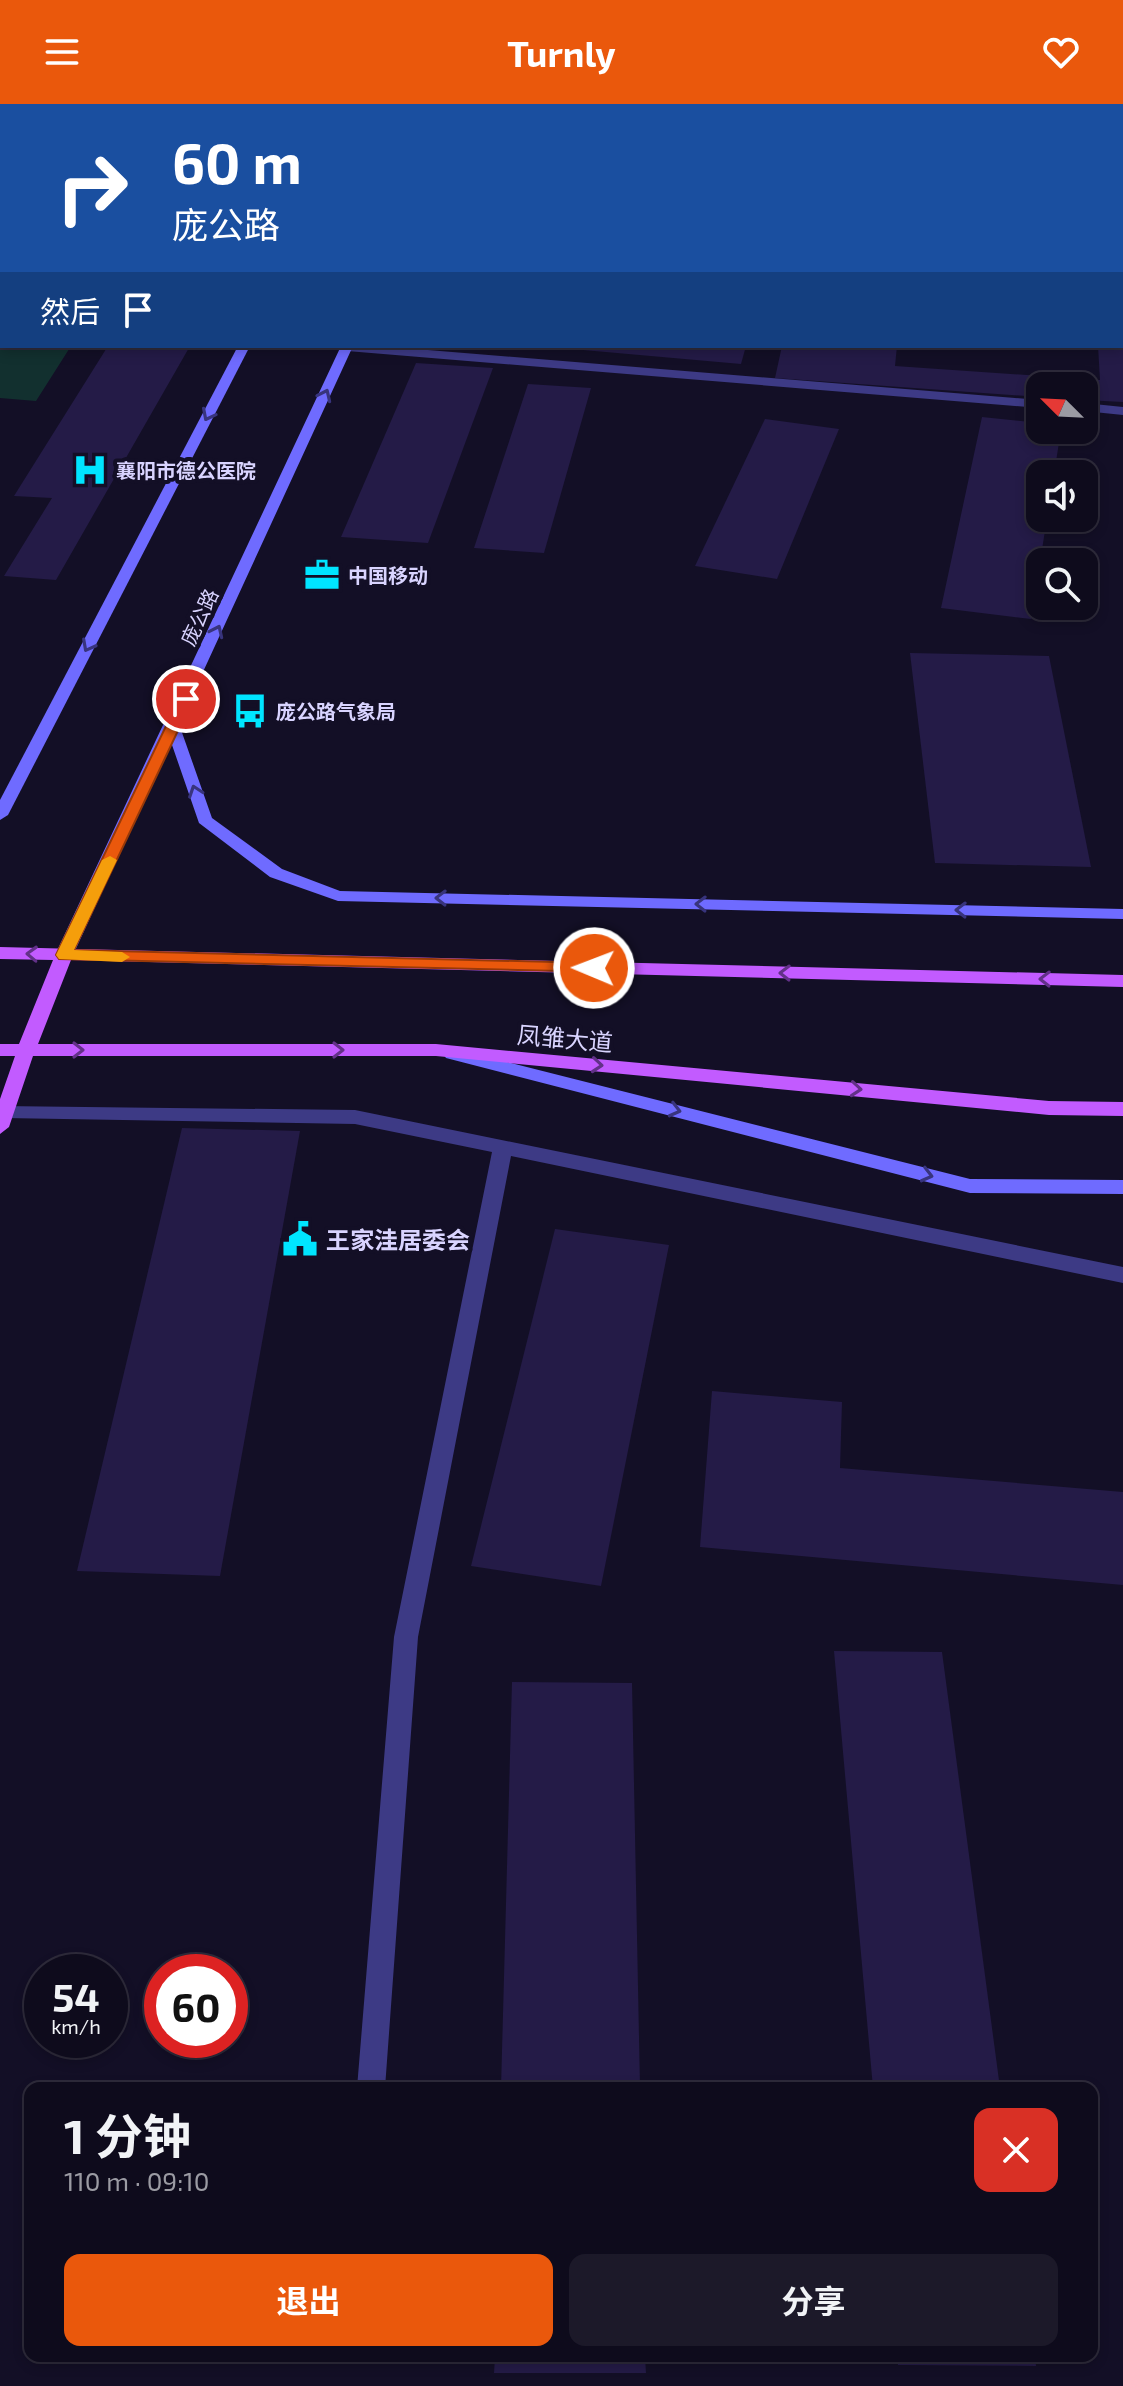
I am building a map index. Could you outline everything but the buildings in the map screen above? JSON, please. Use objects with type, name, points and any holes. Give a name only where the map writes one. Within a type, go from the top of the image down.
[{"type":"main road","points":[[0,815],[243,348]]},
{"type":"main road","name":"庞公路","points":[[2,1119],[64,955],[346,348]]},
{"type":"main road","points":[[173,726],[205,820],[276,873],[338,896],[1123,914]]},
{"type":"main road","points":[[0,953],[1123,981]]},
{"type":"main road","name":"凤雏大道","points":[[0,1050],[436,1050],[1049,1108],[1123,1109]]},
{"type":"main road","points":[[436,1050],[970,1186],[1123,1187]]},
{"type":"lane","points":[[371,348],[1026,403]]},
{"type":"lane","points":[[1098,408],[1123,411]]},
{"type":"lane","points":[[2,1119],[355,1117],[1123,1275]]},
{"type":"lane","points":[[371,2082],[406,1637],[503,1147]]},
{"type":"green space","points":[[0,348],[70,348],[36,401],[0,398]]},
{"type":"slow traffic","points":[[110,860],[64,955],[122,957]]},
{"type":"place","name":"襄阳市德公医院","points":[[90,470]]},
{"type":"place","name":"中国移动","points":[[322,575]]},
{"type":"place","name":"庞公路气象局","points":[[250,711]]},
{"type":"place","name":"王家洼居委会","points":[[300,1239]]},
{"type":"route","points":[[186,699],[64,955],[594,968]]}]
